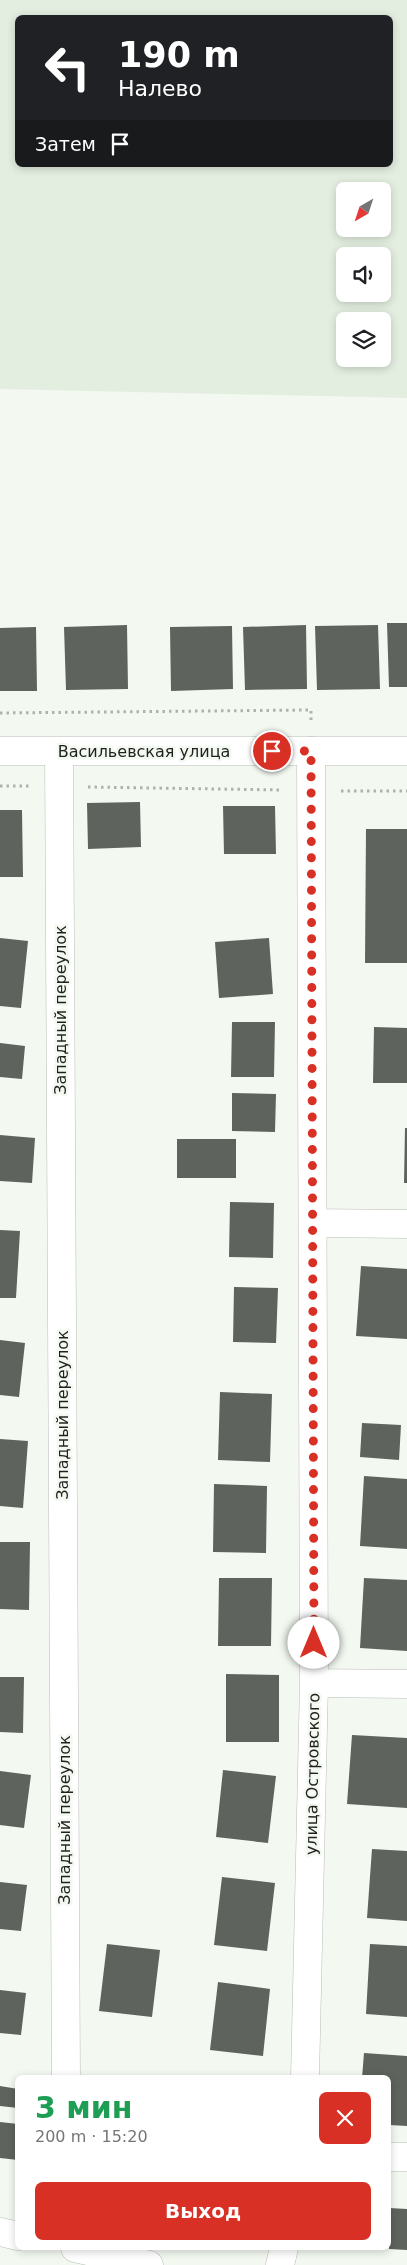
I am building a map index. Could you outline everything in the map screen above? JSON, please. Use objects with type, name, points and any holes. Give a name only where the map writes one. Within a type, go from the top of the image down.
[{"type":"street","name":"улица Островского","points":[[305,2075],[314,1683],[311,751]]},
{"type":"street","name":"Васильевская улица","points":[[0,752],[407,751]]},
{"type":"street","name":"Западный переулок","points":[[59,752],[66,2075]]},
{"type":"street","points":[[314,1223],[407,1224]]},
{"type":"street","points":[[314,1683],[407,1684]]},
{"type":"street","points":[[391,2157],[407,2157]]},
{"type":"street","points":[[0,2232],[15,2235]]},
{"type":"street","points":[[84,2250],[149,2265]]},
{"type":"street","points":[[280,2265],[284,2250]]},
{"type":"path","points":[[0,713],[311,710],[311,751]]},
{"type":"path","points":[[0,786],[407,791]]},
{"type":"shaded area","points":[[0,0],[407,0],[407,398],[0,389]]},
{"type":"building","points":[[387,623],[407,623],[407,687],[389,687]]},
{"type":"building","points":[[127,625],[128,689],[66,690],[64,627]]},
{"type":"building","points":[[306,625],[307,689],[245,690],[243,627]]},
{"type":"building","points":[[378,625],[380,689],[317,690],[315,626]]},
{"type":"building","points":[[232,626],[233,689],[171,691],[170,627]]},
{"type":"building","points":[[36,627],[37,691],[0,691],[0,628]]},
{"type":"building","points":[[140,802],[141,847],[88,849],[87,803]]},
{"type":"building","points":[[223,806],[275,806],[276,854],[224,854]]},
{"type":"building","points":[[0,810],[22,810],[23,877],[0,877]]},
{"type":"building","points":[[366,829],[407,829],[407,963],[365,963]]},
{"type":"building","points":[[0,938],[28,941],[21,1008],[0,1006]]},
{"type":"building","points":[[269,938],[273,994],[219,998],[215,942]]},
{"type":"building","points":[[232,1022],[275,1022],[274,1077],[231,1077]]},
{"type":"building","points":[[374,1027],[407,1028],[407,1083],[373,1083]]},
{"type":"building","points":[[0,1043],[25,1046],[22,1079],[0,1077]]},
{"type":"building","points":[[232,1093],[276,1094],[275,1132],[232,1131]]},
{"type":"building","points":[[405,1128],[407,1128],[407,1183],[404,1183]]},
{"type":"building","points":[[0,1135],[35,1138],[32,1183],[0,1181]]},
{"type":"building","points":[[177,1139],[236,1139],[236,1178],[177,1178]]},
{"type":"building","points":[[230,1202],[274,1203],[273,1258],[229,1257]]},
{"type":"building","points":[[0,1230],[20,1231],[16,1298],[0,1298]]},
{"type":"building","points":[[361,1266],[407,1269],[407,1339],[356,1336]]},
{"type":"building","points":[[234,1287],[278,1288],[276,1343],[233,1342]]},
{"type":"building","points":[[0,1340],[25,1343],[19,1397],[0,1395]]},
{"type":"building","points":[[220,1392],[272,1394],[270,1462],[218,1460]]},
{"type":"building","points":[[362,1423],[401,1425],[399,1460],[360,1457]]},
{"type":"building","points":[[0,1439],[28,1441],[23,1508],[0,1506]]},
{"type":"building","points":[[364,1476],[407,1479],[407,1549],[360,1546]]},
{"type":"building","points":[[214,1484],[267,1486],[266,1553],[213,1552]]},
{"type":"building","points":[[0,1542],[30,1542],[29,1610],[0,1609]]},
{"type":"building","points":[[219,1578],[272,1578],[271,1646],[218,1646]]},
{"type":"building","points":[[364,1578],[407,1580],[407,1651],[360,1648]]},
{"type":"building","points":[[226,1674],[279,1675],[279,1742],[226,1742]]},
{"type":"building","points":[[0,1677],[24,1677],[23,1733],[0,1732]]},
{"type":"building","points":[[352,1735],[407,1738],[407,1808],[347,1804]]},
{"type":"building","points":[[223,1770],[276,1776],[268,1843],[216,1837]]},
{"type":"building","points":[[0,1771],[31,1775],[24,1828],[0,1825]]},
{"type":"building","points":[[372,1849],[407,1851],[407,1921],[367,1918]]},
{"type":"building","points":[[222,1877],[275,1883],[267,1951],[214,1945]]},
{"type":"building","points":[[0,1882],[27,1885],[21,1931],[0,1929]]},
{"type":"building","points":[[107,1944],[160,1950],[152,2017],[99,2011]]},
{"type":"building","points":[[370,1944],[407,1946],[407,2017],[366,2014]]},
{"type":"building","points":[[218,1982],[270,1989],[263,2056],[210,2050]]},
{"type":"building","points":[[0,1990],[26,1993],[21,2035],[0,2033]]},
{"type":"building","points":[[364,2053],[407,2056],[407,2126],[391,2125],[391,2075],[362,2075]]},
{"type":"building","points":[[0,2086],[15,2088],[15,2108],[0,2106]]},
{"type":"building","points":[[0,2122],[15,2124],[15,2160],[0,2158]]},
{"type":"building","points":[[391,2208],[407,2209],[407,2250],[391,2249]]},
{"type":"route","points":[[272,751],[311,751],[314,1643]]}]
